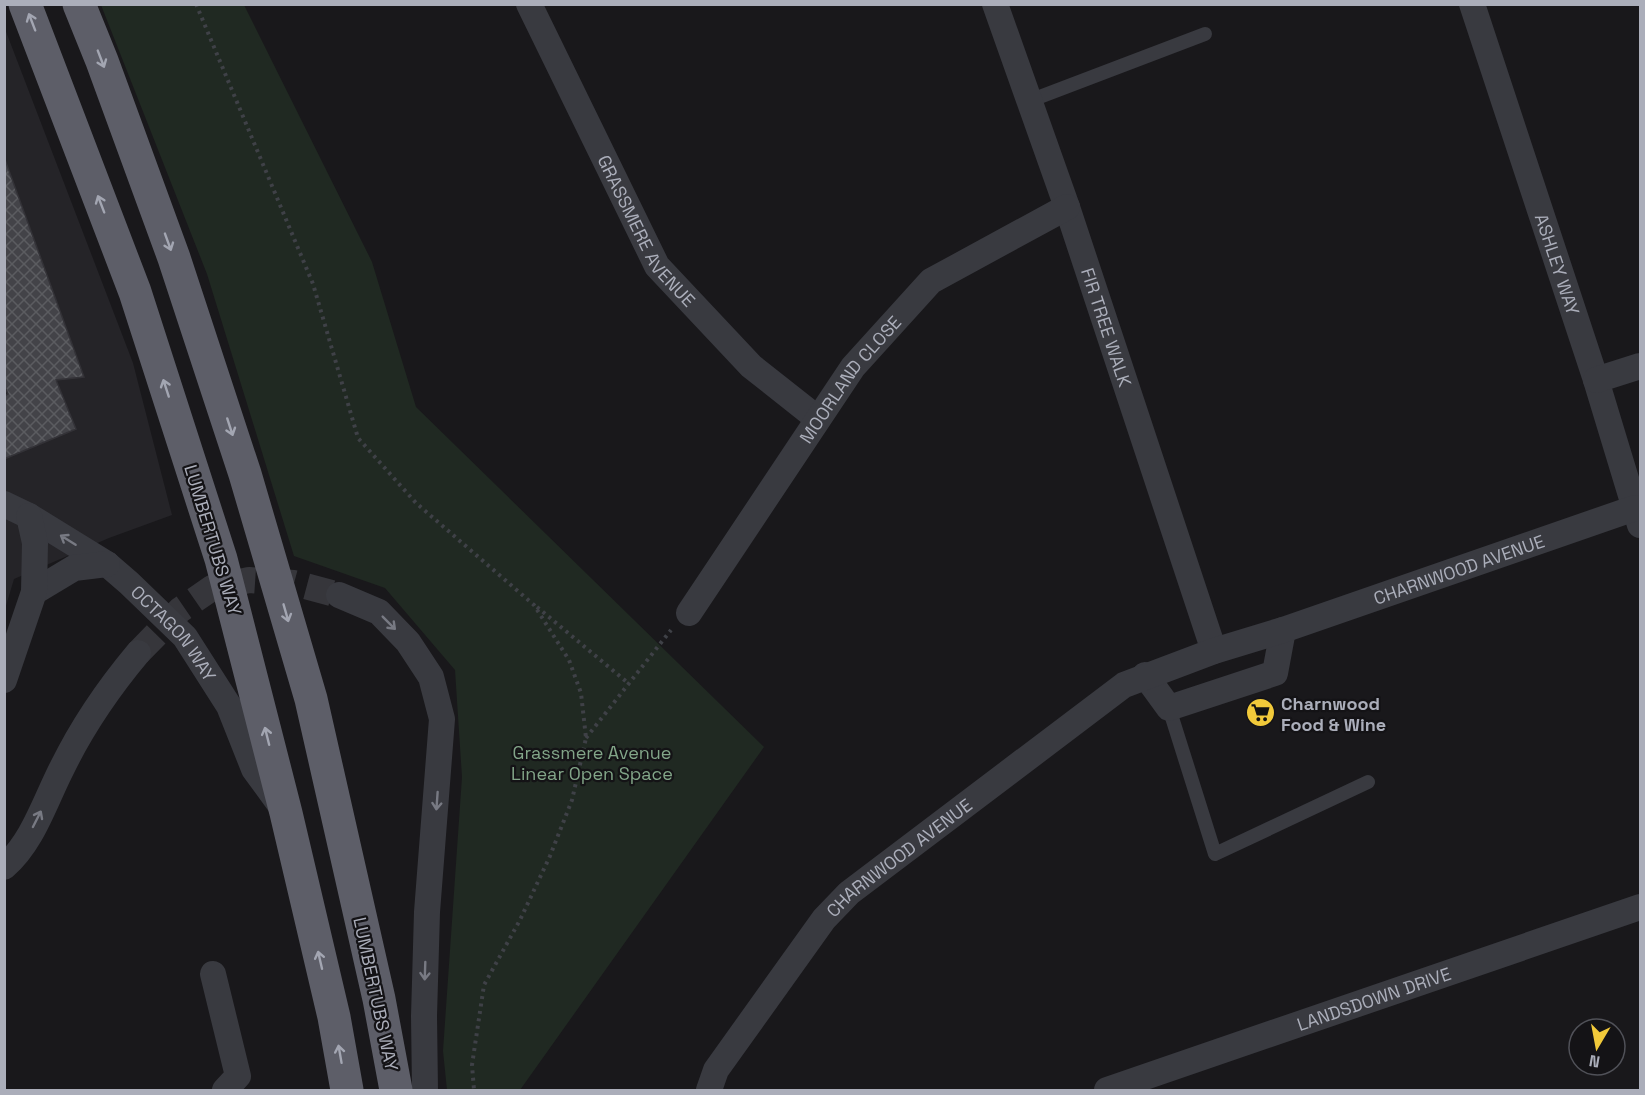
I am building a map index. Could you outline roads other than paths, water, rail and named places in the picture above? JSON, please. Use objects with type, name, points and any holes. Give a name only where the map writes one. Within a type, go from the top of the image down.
[{"type":"highway","name":"LUMBERTUBS WAY","points":[[25,4],[135,292],[221,559],[286,813],[334,1017],[347,1090]]},
{"type":"highway","name":"LUMBERTUBS WAY","points":[[79,4],[174,258],[252,496],[311,699],[379,999],[396,1090]]},
{"type":"street","name":"GRASSMERE AVENUE","points":[[529,4],[657,266],[751,366],[818,419]]},
{"type":"street","name":"FIR TREE WALK","points":[[995,4],[1067,207],[1214,651]]},
{"type":"street","name":"ASHLEY WAY","points":[[1472,4],[1596,380],[1638,516]]},
{"type":"street","name":"MOORLAND CLOSE","points":[[689,613],[853,366],[931,281],[1067,207]]},
{"type":"street","points":[[1596,380],[1641,366]]},
{"type":"street","name":"OCTAGON WAY","points":[[4,504],[29,516],[107,564],[185,637],[229,706],[254,769],[286,813]]},
{"type":"street","points":[[4,680],[34,592],[34,543],[29,516]]},
{"type":"street","name":"CHARNWOOD AVENUE","points":[[709,1090],[716,1070],[824,919],[849,893],[1124,685],[1145,675],[1214,651],[1638,516]]},
{"type":"street","points":[[34,592],[74,568],[107,564]]},
{"type":"street","points":[[339,595],[379,612],[408,642],[432,677],[442,719],[428,912],[424,1090]]},
{"type":"street","points":[[1145,675],[1169,708],[1275,673],[1283,630]]},
{"type":"street","points":[[4,867],[25,844],[88,717],[111,684],[138,653]]},
{"type":"street","name":"LANDSDOWN DRIVE","points":[[1107,1090],[1641,907]]},
{"type":"street","points":[[213,974],[237,1076],[225,1090]]},
{"type":"lane","points":[[1029,100],[1205,34]]},
{"type":"lane","points":[[1169,708],[1215,854],[1368,782]]},
{"type":"tunnel","points":[[138,653],[180,610],[212,588],[249,580],[294,583],[339,595]]},
{"type":"place","name":"Charnwood Food & Wine","points":[[1260,713]]},
{"type":"park label","name":"Grassmere Avenue Linear Open Space","points":[[592,762]]}]
